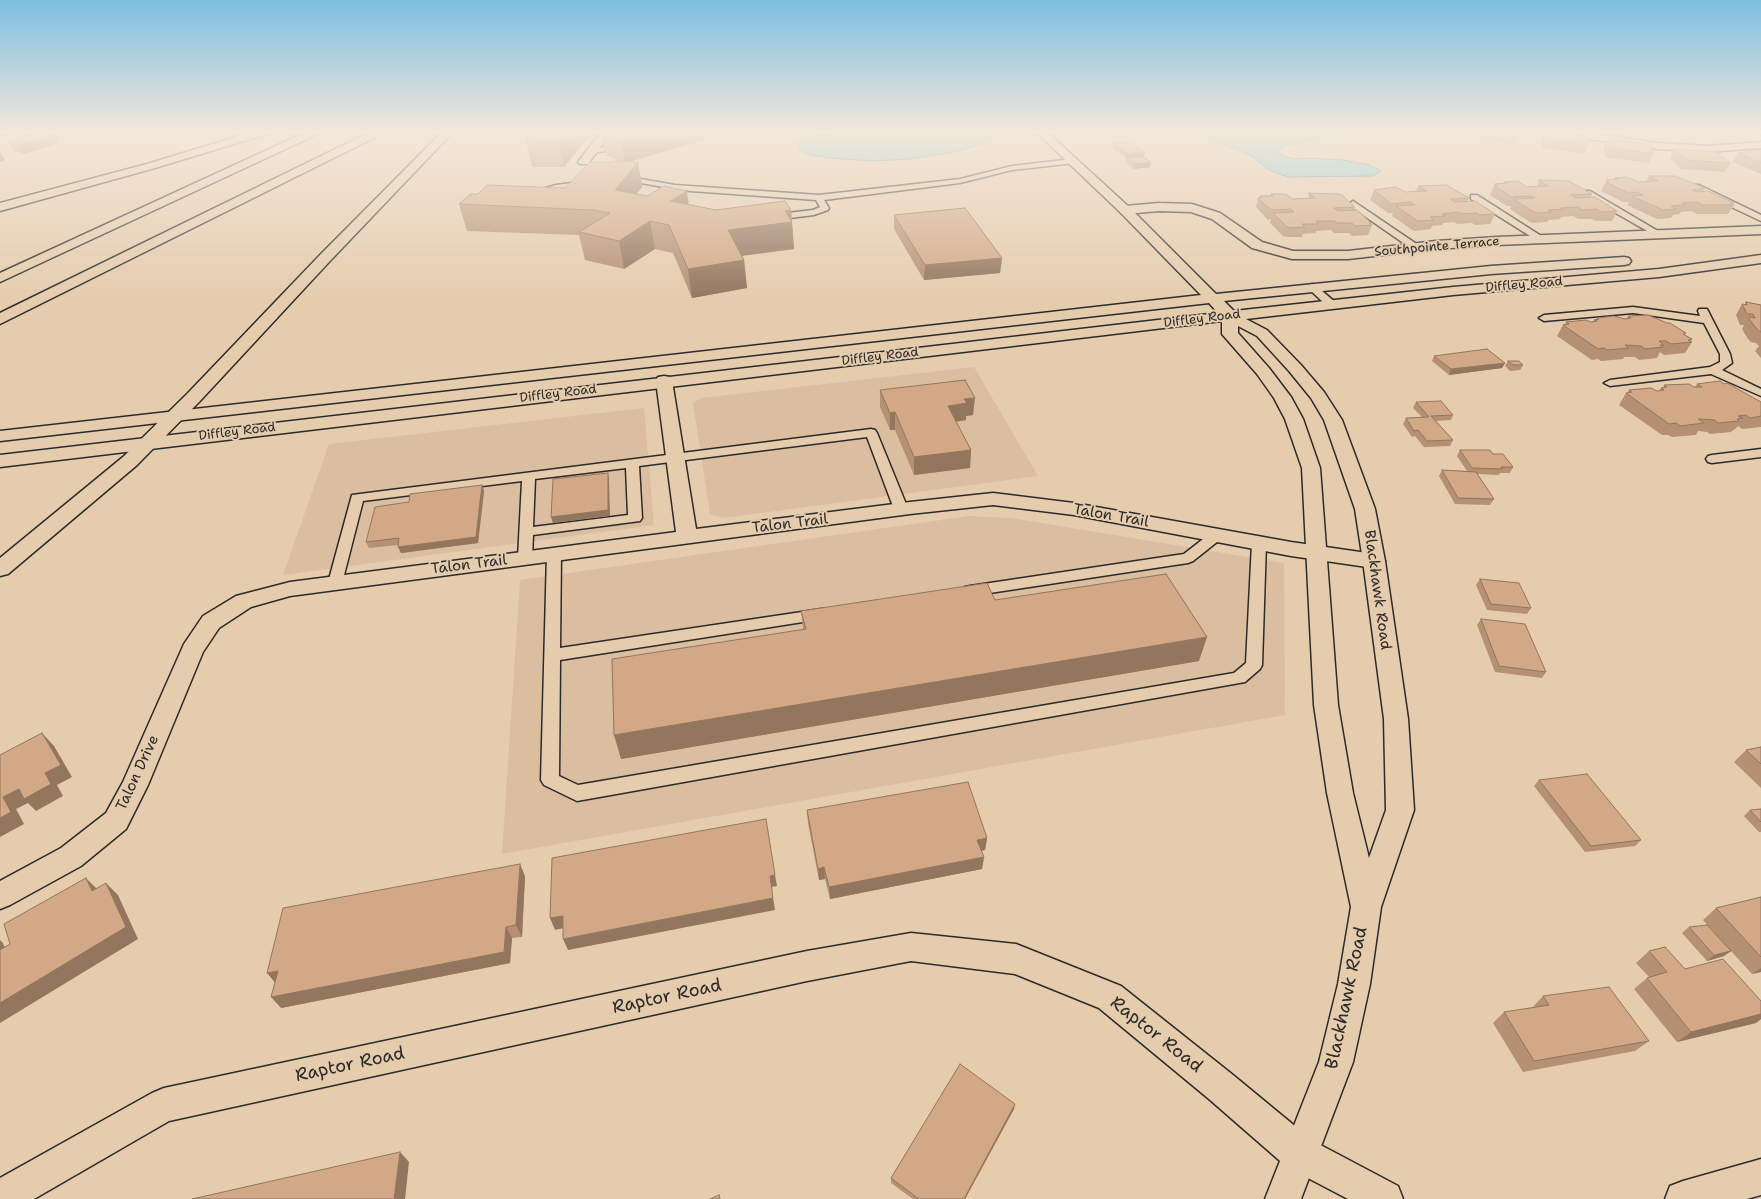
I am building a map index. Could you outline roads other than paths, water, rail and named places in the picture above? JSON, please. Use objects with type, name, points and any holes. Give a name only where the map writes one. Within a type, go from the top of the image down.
[{"type":"main road","points":[[0,207],[70,188]]},
{"type":"main road","points":[[0,278],[194,188]]},
{"type":"main road","points":[[0,319],[265,188]]},
{"type":"main road","points":[[0,569],[130,461],[148,444],[393,188]]},
{"type":"main road","name":"Blackhawk Road","points":[[1101,188],[1230,316],[1262,332],[1313,391],[1333,420],[1353,472],[1365,509],[1374,561],[1396,720],[1400,810],[1366,907],[1354,984],[1336,1062],[1283,1199]]},
{"type":"main road","name":"Southpointe Terrace","points":[[1125,210],[1159,207],[1192,208],[1216,216],[1258,245],[1292,255],[1348,255],[1415,248],[1541,239],[1761,230]]},
{"type":"main road","name":"Diffley Road","points":[[0,436],[1312,287],[1476,271],[1643,260],[1761,259]]},
{"type":"main road","name":"Diffley Road","points":[[0,461],[664,381],[1332,304],[1453,291],[1659,273],[1761,259]]},
{"type":"main road","name":"Blackhawk Road","points":[[1230,316],[1230,334],[1263,371],[1282,396],[1294,419],[1311,468],[1326,705],[1340,793],[1366,907]]},
{"type":"main road","points":[[664,381],[687,537]]},
{"type":"main road","name":"Talon Trail","points":[[211,622],[244,600],[290,588],[901,509],[994,499],[1074,509],[1217,536],[1374,561]]},
{"type":"main road","name":"Talon Drive","points":[[0,896],[71,857],[116,821],[135,785],[192,650],[211,622]]},
{"type":"main road","name":"Raptor Road","points":[[0,1198],[164,1105],[807,966],[911,947],[1016,959],[1110,997],[1221,1086],[1300,1154],[1385,1199]]},
{"type":"main road","points":[[1683,1199],[1761,1177]]},
{"type":"lane","points":[[527,198],[553,188]]},
{"type":"lane","points":[[663,208],[655,206],[674,188]]},
{"type":"lane","points":[[688,188],[820,198],[903,188]]},
{"type":"lane","points":[[1698,188],[1761,218]]},
{"type":"lane","points":[[1587,193],[1659,234]]},
{"type":"lane","points":[[1474,197],[1541,239]]},
{"type":"lane","points":[[763,218],[814,212],[825,208],[820,198]]},
{"type":"lane","points":[[1353,204],[1415,248]]},
{"type":"lane","points":[[1312,287],[1332,304]]},
{"type":"lane","points":[[1544,318],[1633,310],[1706,316],[1725,354],[1726,363],[1713,370],[1610,383]]},
{"type":"lane","points":[[1713,370],[1761,393]]},
{"type":"lane","points":[[335,583],[357,498],[872,433],[901,509]]},
{"type":"lane","points":[[1712,459],[1761,453]]},
{"type":"lane","points":[[526,532],[635,518],[632,464]]},
{"type":"lane","points":[[525,558],[529,477]]},
{"type":"lane","points":[[952,594],[1188,558],[1217,536]]},
{"type":"lane","points":[[554,554],[550,780],[577,793],[1239,678],[1254,665],[1259,543]]},
{"type":"lane","points":[[552,655],[835,612]]}]
